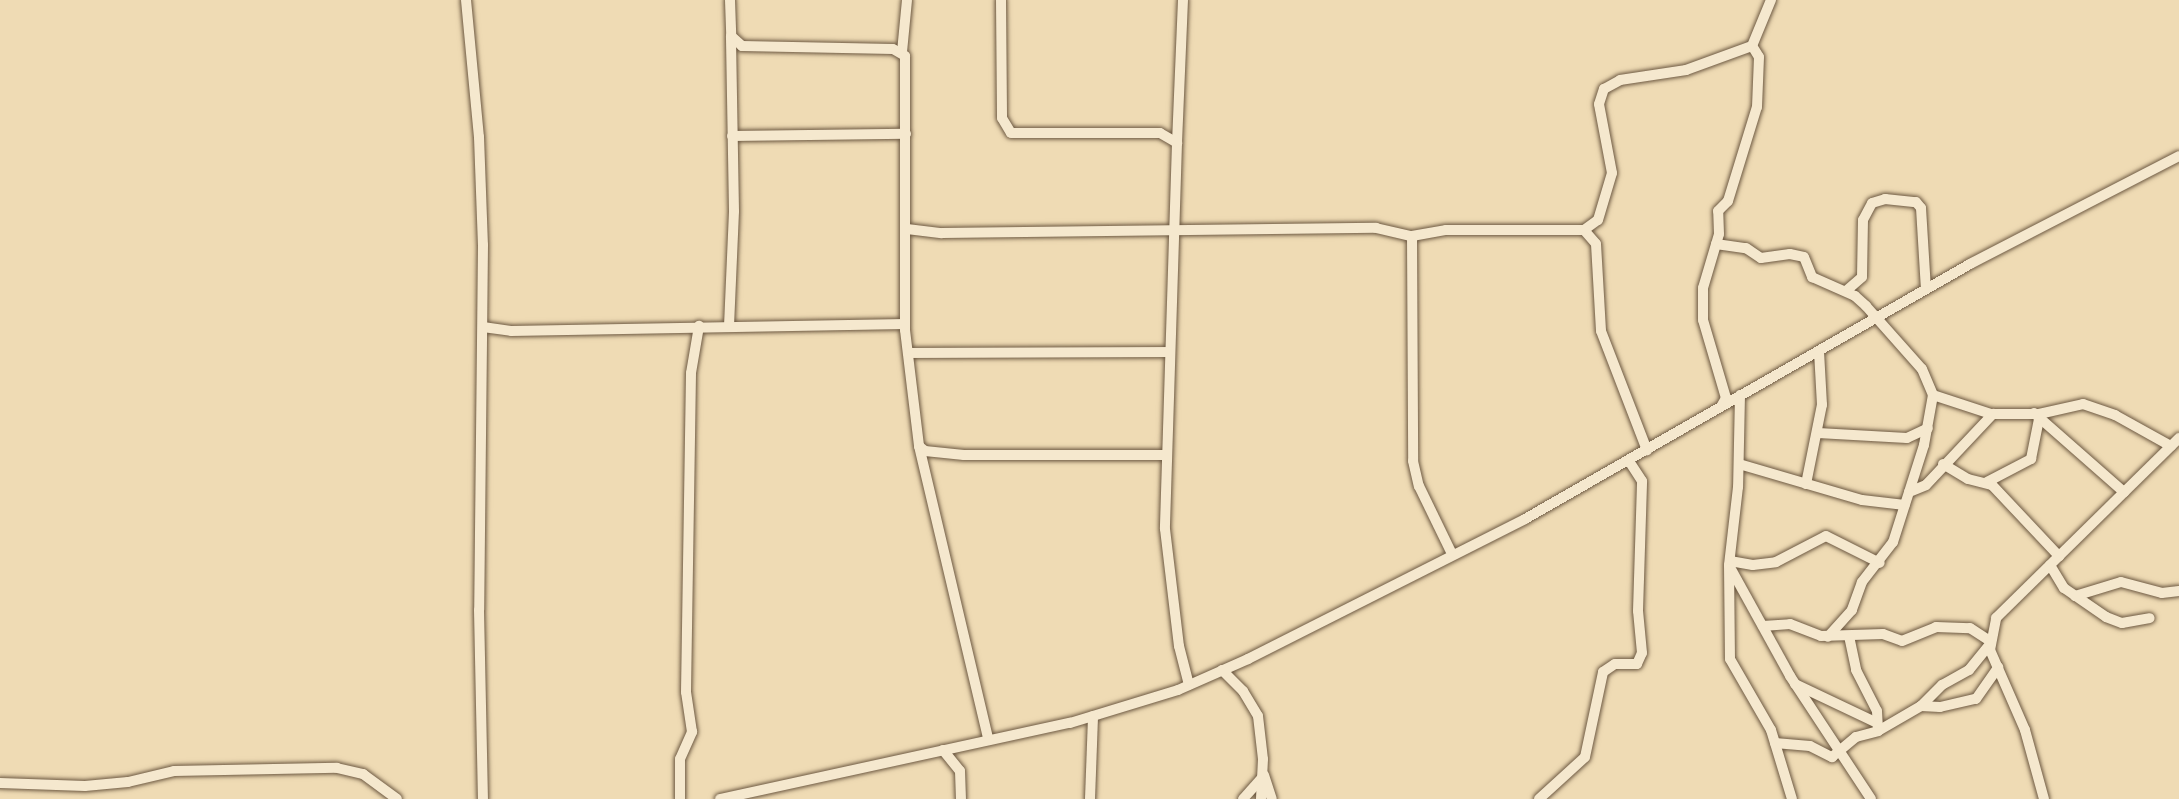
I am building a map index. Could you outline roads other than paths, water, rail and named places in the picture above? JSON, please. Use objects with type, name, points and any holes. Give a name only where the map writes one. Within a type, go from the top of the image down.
[{"type":"street","points":[[466,0],[480,137],[483,327],[480,585],[483,799]]},
{"type":"street","points":[[729,326],[732,136],[730,0]]},
{"type":"street","points":[[907,0],[902,52],[906,134],[905,324],[919,446],[988,739]]},
{"type":"street","points":[[1001,0],[1002,118],[1011,133],[1160,133],[1177,143]]},
{"type":"street","points":[[1183,0],[1169,352],[1166,543],[1179,646],[1189,685]]},
{"type":"street","points":[[907,229],[942,233],[1376,228],[1412,236],[1446,230],[1584,230],[1598,219],[1612,173],[1599,104],[1604,89],[1620,80],[1686,70],[1752,46],[1771,0]]},
{"type":"street","points":[[731,36],[735,43],[753,47],[902,52]]},
{"type":"street","points":[[1721,405],[1726,398],[1703,320],[1703,288],[1716,244],[1718,211],[1728,201],[1757,107],[1759,57],[1752,46]]},
{"type":"street","points":[[732,136],[906,134]]},
{"type":"street","points":[[720,799],[1093,716],[1189,685],[1452,554],[1629,461],[1721,405],[1819,352],[1926,289],[2179,156]]},
{"type":"street","points":[[1846,291],[1862,277],[1863,220],[1872,202],[1885,199],[1916,202],[1921,208],[1926,289]]},
{"type":"street","points":[[1584,230],[1596,244],[1602,338],[1647,450]]},
{"type":"street","points":[[1412,236],[1413,461],[1419,486],[1452,554]]},
{"type":"street","points":[[1716,244],[1746,248],[1761,258],[1799,255],[1807,260],[1812,276],[1846,291],[1866,306],[1875,320],[1922,369],[1933,395],[1928,428],[1905,505],[1881,563],[1862,582],[1852,610],[1828,637]]},
{"type":"street","points":[[483,327],[511,331],[905,324]]},
{"type":"street","points":[[680,799],[680,759],[692,732],[686,692],[691,373],[699,326]]},
{"type":"street","points":[[910,353],[1169,352]]},
{"type":"street","points":[[1806,484],[1818,433],[1823,377],[1819,352]]},
{"type":"street","points":[[1740,395],[1739,464],[1729,563],[1730,659],[1761,706],[1792,799]]},
{"type":"street","points":[[1775,743],[1810,746],[1829,758],[1856,737],[1921,706],[1942,685],[1969,670],[1990,643],[1996,618],[2176,443],[2090,406],[2075,404],[2037,416],[1993,414],[1933,395]]},
{"type":"street","points":[[1909,492],[1926,485],[1993,414]]},
{"type":"street","points":[[1987,482],[2031,459],[2037,416]]},
{"type":"street","points":[[2037,416],[2124,492]]},
{"type":"street","points":[[1818,433],[1907,438],[1928,428]]},
{"type":"street","points":[[919,446],[925,451],[964,455],[1167,456]]},
{"type":"street","points":[[1539,799],[1585,757],[1603,672],[1615,664],[1637,664],[1642,653],[1638,611],[1642,481],[1629,461]]},
{"type":"street","points":[[1739,464],[1862,500],[1905,505]]},
{"type":"street","points":[[1944,464],[1968,479],[1987,482],[2017,508],[2059,556]]},
{"type":"street","points":[[1729,563],[1753,565],[1776,562],[1826,536],[1881,563]]},
{"type":"street","points":[[1729,563],[1795,684],[1871,799]]},
{"type":"street","points":[[2050,565],[2058,581],[2075,596],[2116,621],[2150,618]]},
{"type":"street","points":[[2075,596],[2121,582],[2162,593],[2179,591]]},
{"type":"street","points":[[1763,626],[1798,625],[1828,637],[1883,634],[1908,641],[1936,627],[1970,628],[1990,643],[2025,730],[2044,799]]},
{"type":"street","points":[[1849,636],[1856,670],[1877,711],[1878,727]]},
{"type":"street","points":[[1921,706],[1940,707],[1976,699],[1998,667]]},
{"type":"street","points":[[1222,670],[1243,691],[1258,716],[1263,775],[1261,799]]},
{"type":"street","points":[[1795,684],[1878,727]]},
{"type":"street","points":[[1090,799],[1093,716]]},
{"type":"street","points":[[943,750],[960,771],[961,799]]},
{"type":"street","points":[[0,783],[85,786],[128,782],[174,771],[337,768],[363,774],[397,799]]},
{"type":"street","points":[[1242,799],[1263,775]]},
{"type":"street","points":[[1263,775],[1272,799]]}]
